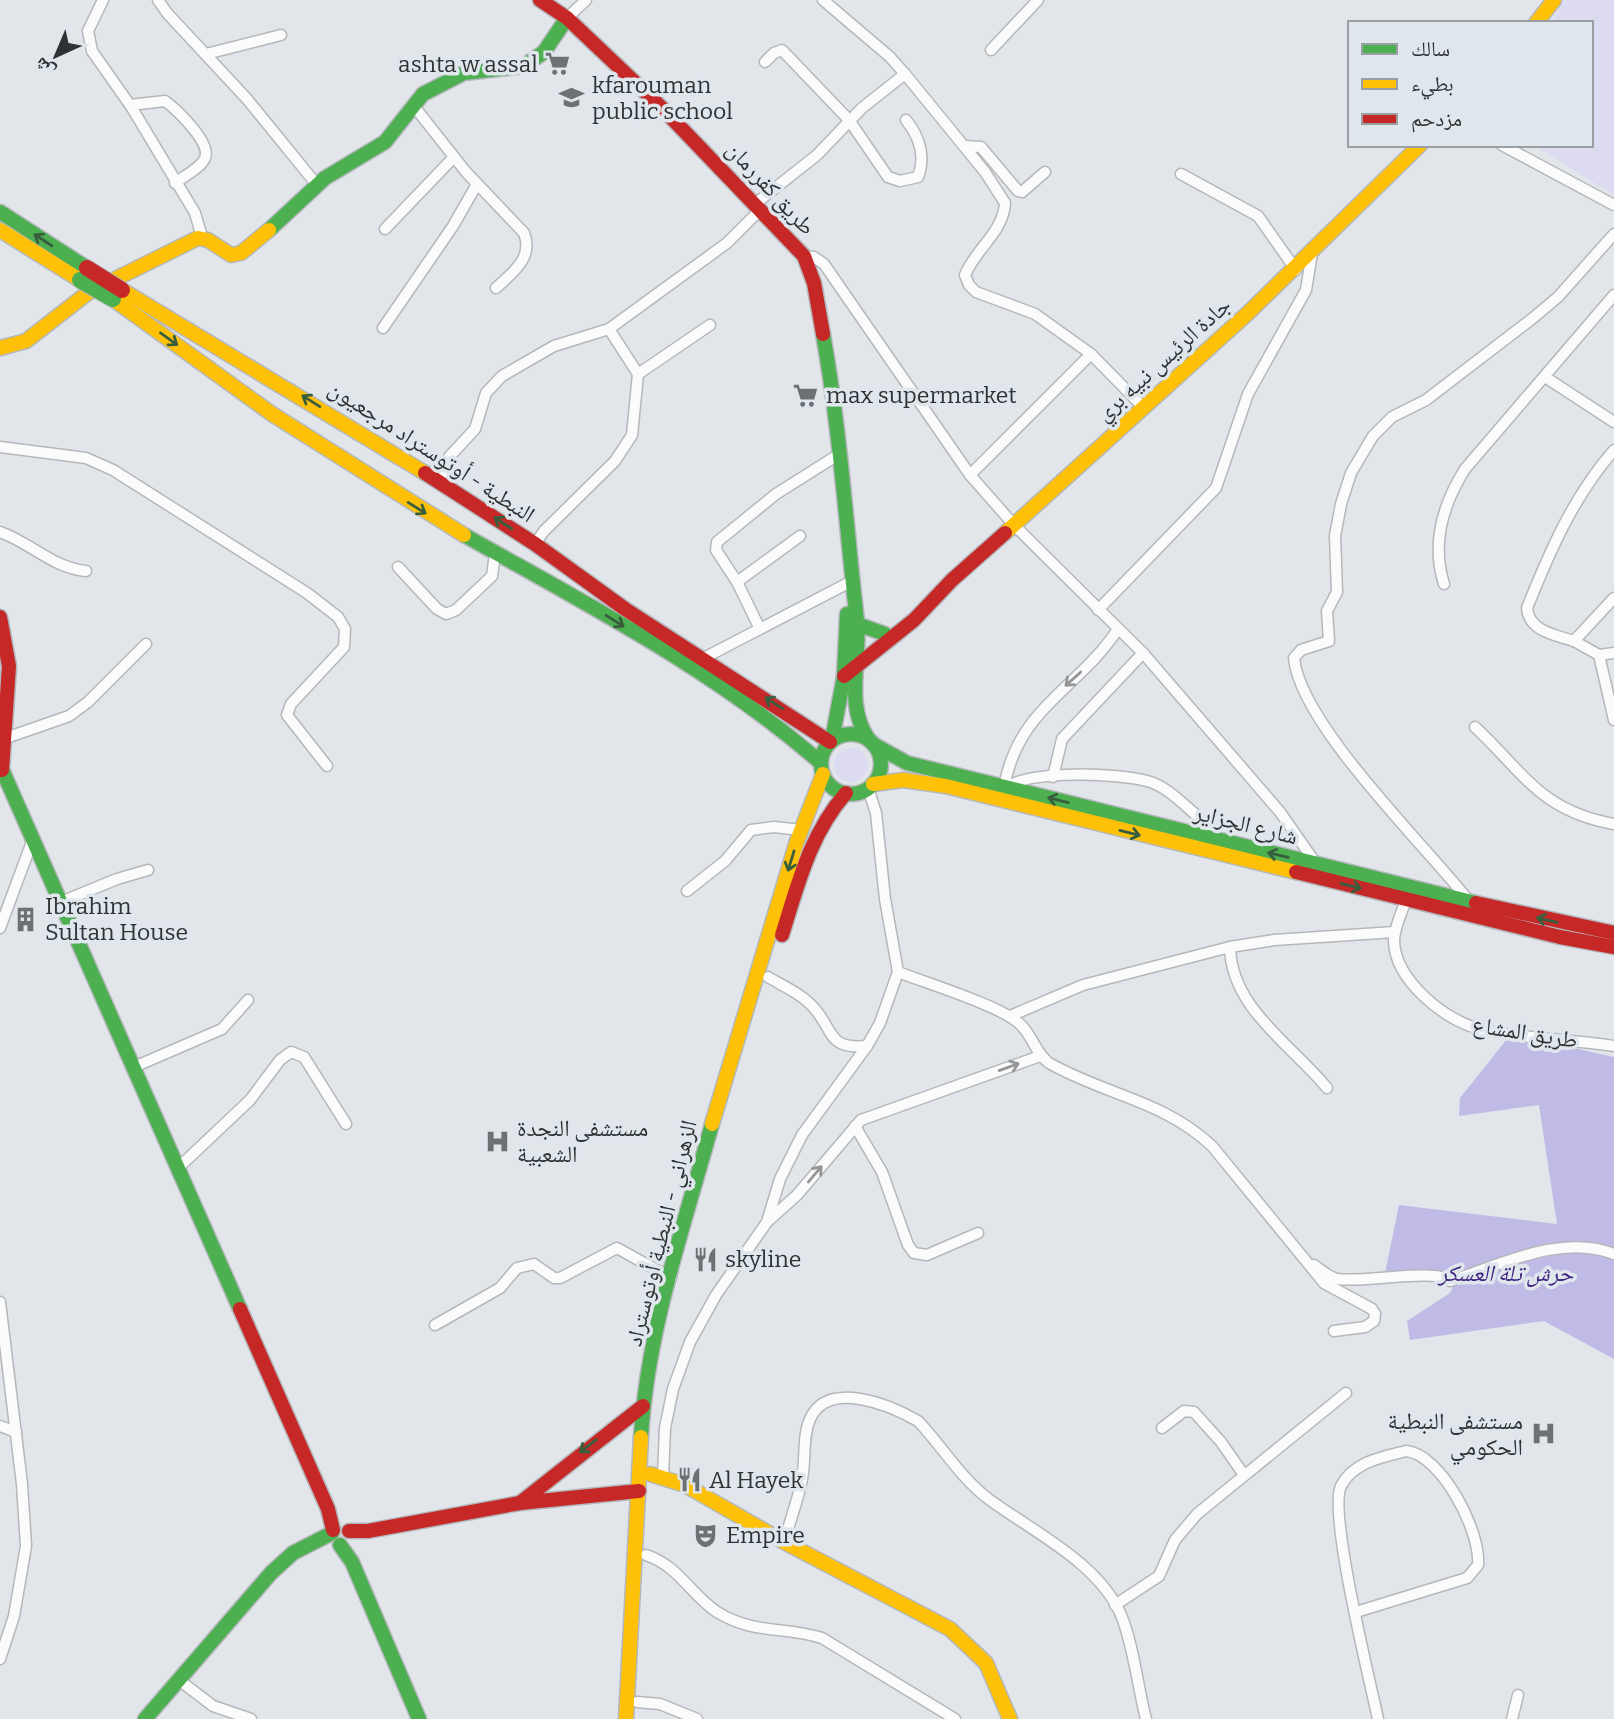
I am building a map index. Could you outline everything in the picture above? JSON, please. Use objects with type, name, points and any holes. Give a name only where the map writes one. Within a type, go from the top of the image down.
[{"type":"main road","name":"طريق كفررمان","points":[[540,0],[567,18],[703,149],[804,256],[814,283],[837,412],[849,582]]},
{"type":"main road","points":[[1538,21],[1554,0]]},
{"type":"main road","points":[[0,348],[15,345],[40,332],[89,292],[202,237],[227,253],[241,253],[297,206],[317,185],[385,142],[423,94],[455,76],[478,69],[524,66],[544,52],[567,18]]},
{"type":"main road","name":"جادة الرئيس نبيه بري","points":[[930,600],[1296,270],[1418,147]]},
{"type":"main road","name":"النبطية - أوتوستراد مرجعيون","points":[[0,212],[84,274]]},
{"type":"main road","name":"النبطية - أوتوستراد مرجعيون","points":[[0,230],[84,274],[363,433],[535,544],[702,659],[831,741]]},
{"type":"main road","name":"النبطية - أوتوستراد مرجعيون","points":[[118,295],[272,414],[381,485],[495,554],[605,615],[741,700],[772,720],[822,768]]},
{"type":"main road","points":[[344,461],[362,458],[366,447],[363,433]]},
{"type":"main road","points":[[381,485],[381,473],[386,462],[401,458]]},
{"type":"main road","points":[[849,582],[847,630],[851,665],[855,713],[881,764],[870,786],[846,793],[828,783],[822,768],[851,665],[857,624],[849,582]]},
{"type":"main road","points":[[851,665],[885,634],[930,600]]},
{"type":"main road","points":[[851,665],[914,620],[930,600]]},
{"type":"main road","points":[[0,617],[9,666],[6,738],[1,768],[341,1536],[419,1719]]},
{"type":"main road","points":[[857,624],[885,634]]},
{"type":"main road","points":[[831,741],[844,734],[857,734],[871,742]]},
{"type":"main road","name":"شارع الجزاير","points":[[871,742],[907,763],[1213,840],[1614,933]]},
{"type":"main road","name":"الزهراني - النبطية أوتوستراد","points":[[626,1719],[643,1406],[657,1324],[716,1110],[822,768]]},
{"type":"main road","name":"شارع الجزاير","points":[[870,786],[903,780],[946,786],[1406,900],[1560,937],[1614,947]]},
{"type":"main road","name":"الزهراني - النبطية أوتوستراد","points":[[636,1719],[646,1555],[657,1475],[652,1420],[673,1298],[768,977],[812,844],[825,816],[846,793]]},
{"type":"main road","points":[[520,1503],[643,1406]]},
{"type":"main road","points":[[657,1475],[685,1485],[784,1542],[925,1613],[965,1640],[993,1675],[1010,1719]]},
{"type":"main road","points":[[145,1719],[271,1573],[293,1553],[341,1536],[520,1503],[566,1501],[639,1491]]},
{"type":"street","points":[[103,0],[90,23],[90,44],[195,213],[202,237]]},
{"type":"street","points":[[158,0],[247,99],[317,185]]},
{"type":"street","points":[[567,18],[586,0]]},
{"type":"street","points":[[823,0],[890,57],[964,146],[1005,204],[1000,226],[971,261],[965,275],[969,285],[976,292],[1035,314],[1091,354],[1144,408]]},
{"type":"street","points":[[991,50],[1038,0]]},
{"type":"street","points":[[206,54],[281,35]]},
{"type":"street","points":[[765,62],[774,53],[782,50],[849,120],[888,177],[901,181],[918,177],[921,169],[919,136],[906,120]]},
{"type":"street","points":[[442,484],[449,457],[479,423],[486,393],[493,384],[554,346],[610,329],[727,243],[757,207],[817,155],[849,120],[905,74]]},
{"type":"street","points":[[130,105],[165,101],[180,113],[205,146],[206,157],[176,183]]},
{"type":"street","points":[[413,105],[477,184],[510,216],[527,242],[525,257],[496,288]]},
{"type":"street","points":[[964,146],[981,147],[1018,191],[1022,192],[1045,172]]},
{"type":"street","points":[[1506,147],[1614,205]]},
{"type":"street","points":[[385,229],[454,157]]},
{"type":"street","points":[[1181,174],[1258,216],[1296,270]]},
{"type":"street","points":[[383,328],[453,226],[477,184]]},
{"type":"street","points":[[1468,901],[1332,736],[1310,698],[1294,658],[1301,650],[1322,646],[1330,640],[1327,611],[1337,592],[1335,536],[1341,504],[1351,473],[1373,436],[1392,417],[1426,400],[1533,318],[1558,297],[1614,234]]},
{"type":"street","points":[[1098,611],[1216,488],[1248,394],[1306,290],[1312,253]]},
{"type":"street","points":[[804,256],[814,257],[824,264],[970,475],[1014,525],[1143,653],[1280,812],[1317,864]]},
{"type":"street","points":[[1444,584],[1439,568],[1440,531],[1453,488],[1465,469],[1614,295]]},
{"type":"street","points":[[638,374],[710,325]]},
{"type":"street","points":[[535,544],[544,531],[611,465],[630,440],[638,374],[610,329]]},
{"type":"street","points":[[970,475],[1091,354]]},
{"type":"street","points":[[1545,377],[1614,422]]},
{"type":"street","points":[[0,447],[86,458],[113,470],[307,593],[338,617],[345,629],[344,647],[291,704],[287,715],[327,766]]},
{"type":"street","points":[[1614,450],[1592,478],[1558,534],[1527,608],[1528,617],[1541,630],[1574,640],[1599,655],[1614,653]]},
{"type":"street","points":[[759,627],[737,582],[716,550],[717,542],[776,494],[841,453]]},
{"type":"street","points":[[0,533],[26,543],[63,567],[86,571]]},
{"type":"street","points":[[737,582],[800,536]]},
{"type":"street","points":[[398,567],[437,609],[446,614],[456,610],[492,576],[495,554]]},
{"type":"street","points":[[702,659],[849,582]]},
{"type":"street","points":[[1574,640],[1614,597]]},
{"type":"street","points":[[1006,787],[1011,758],[1024,730],[1046,704],[1093,661],[1118,629]]},
{"type":"street","points":[[6,738],[69,716],[88,702],[146,644]]},
{"type":"street","points":[[1053,777],[1062,739],[1143,653]]},
{"type":"street","points":[[1599,655],[1614,720]]},
{"type":"street","points":[[1475,727],[1548,800],[1584,818],[1614,824]]},
{"type":"street","points":[[1006,787],[1021,780],[1053,777],[1102,776],[1147,781],[1183,803],[1208,826],[1213,840]]},
{"type":"street","points":[[767,1222],[789,1156],[867,1046],[880,1023],[898,972],[870,786]]},
{"type":"street","points":[[687,891],[725,861],[751,830],[774,827],[801,830]]},
{"type":"street","points":[[0,928],[33,839]]},
{"type":"street","points":[[61,902],[104,883],[148,870]]},
{"type":"street","points":[[1010,1016],[1083,985],[1230,947],[1274,940],[1395,932],[1406,900]]},
{"type":"street","name":"طريق المشاع","points":[[1395,932],[1398,960],[1414,985],[1427,999],[1460,1021],[1483,1030],[1614,1046]]},
{"type":"street","points":[[1230,947],[1234,976],[1248,1002],[1326,1088]]},
{"type":"street","points":[[898,972],[1010,1016],[1026,1031],[1040,1056],[1058,1069],[1153,1105],[1193,1128],[1212,1146],[1333,1290],[1372,1309],[1375,1314],[1374,1321],[1365,1327],[1334,1331]]},
{"type":"street","points":[[768,977],[810,1004],[826,1031],[839,1043],[867,1046]]},
{"type":"street","points":[[134,1067],[222,1029],[248,1000]]},
{"type":"street","points":[[178,1168],[250,1100],[280,1060],[291,1052],[304,1057],[346,1124]]},
{"type":"street","points":[[657,1475],[673,1389],[690,1342],[716,1295],[767,1222],[797,1195],[855,1126],[871,1116],[1040,1056]]},
{"type":"street","points":[[855,1126],[882,1172],[908,1245],[914,1253],[927,1255],[978,1233]]},
{"type":"street","points":[[435,1325],[499,1288],[523,1266],[534,1264],[554,1278],[560,1278],[617,1248],[671,1278]]},
{"type":"street","points":[[1304,1258],[1334,1278],[1369,1281],[1427,1275],[1443,1276],[1450,1281],[1546,1251],[1589,1248],[1614,1254]]},
{"type":"street","points":[[0,1302],[16,1432],[26,1546],[14,1616],[0,1659]]},
{"type":"street","points":[[1115,1605],[1155,1581],[1180,1533],[1244,1475],[1346,1393]]},
{"type":"street","points":[[784,1542],[802,1479],[810,1419],[818,1406],[829,1400],[862,1400],[885,1404],[918,1421],[990,1500],[1071,1557],[1115,1605],[1126,1631],[1146,1719]]},
{"type":"street","points":[[1162,1428],[1184,1411],[1194,1412],[1221,1442],[1244,1475]]},
{"type":"street","points":[[0,1426],[16,1432]]},
{"type":"street","points":[[1356,1612],[1466,1578],[1478,1565],[1474,1531],[1465,1509],[1424,1458],[1413,1451],[1363,1465],[1348,1476],[1338,1494],[1337,1510],[1356,1612],[1378,1719]]},
{"type":"street","points":[[646,1555],[673,1568],[718,1612],[766,1631],[808,1633],[822,1638],[955,1719]]},
{"type":"street","points":[[179,1680],[213,1706],[251,1719]]},
{"type":"street","points":[[1512,1719],[1518,1695]]},
{"type":"street","points":[[637,1702],[660,1704],[697,1719]]},
{"type":"shaded area","points":[[1564,0],[1614,0],[1614,195],[1536,147],[1593,147],[1593,21],[1552,21]]},
{"type":"shaded area","points":[[851,748],[863,753],[868,765],[863,777],[851,782],[839,777],[834,765],[839,753]]},
{"type":"green space","name":"حرش تلة العسكر","points":[[1511,1034],[1614,1057],[1614,1359],[1544,1321],[1410,1340],[1407,1321],[1450,1293],[1454,1285],[1450,1279],[1385,1273],[1399,1205],[1557,1224],[1539,1105],[1459,1116],[1460,1098]]},
{"type":"traffic: fast","points":[[269,230],[325,178],[385,142],[423,94],[464,73],[524,66],[544,52],[567,18]]},
{"type":"traffic: fast","points":[[0,212],[87,268]]},
{"type":"traffic: fast","points":[[80,280],[113,299]]},
{"type":"traffic: fast","points":[[823,334],[838,441],[857,621],[855,698],[861,726],[869,740]]},
{"type":"traffic: fast","points":[[464,535],[694,668],[780,729],[821,763]]},
{"type":"traffic: fast","points":[[832,740],[844,676],[847,614]]},
{"type":"traffic: fast","points":[[857,624],[885,634]]},
{"type":"traffic: fast","points":[[851,734],[872,743],[881,764],[872,785],[851,794],[830,785],[821,764],[830,743],[851,734]]},
{"type":"traffic: fast","points":[[873,744],[907,763],[1476,903]]},
{"type":"traffic: fast","points":[[0,765],[240,1309]]},
{"type":"traffic: fast","points":[[641,1437],[659,1318],[712,1124]]},
{"type":"traffic: fast","points":[[145,1719],[271,1573],[293,1553],[332,1533]]},
{"type":"traffic: fast","points":[[340,1545],[352,1562],[419,1719]]},
{"type":"traffic: slow","points":[[1538,21],[1554,0]]},
{"type":"traffic: slow","points":[[1005,533],[1248,313],[1418,147]]},
{"type":"traffic: slow","points":[[0,230],[80,280]]},
{"type":"traffic: slow","points":[[0,348],[26,341],[89,292],[198,238],[208,240],[231,255],[241,253],[269,230]]},
{"type":"traffic: slow","points":[[122,290],[425,473]]},
{"type":"traffic: slow","points":[[113,299],[272,414],[464,535]]},
{"type":"traffic: slow","points":[[712,1124],[797,841],[823,774]]},
{"type":"traffic: slow","points":[[873,784],[903,780],[946,786],[1296,872]]},
{"type":"traffic: slow","points":[[626,1719],[641,1437]]},
{"type":"traffic: slow","points":[[650,1474],[685,1485],[784,1542],[950,1629],[986,1663],[1010,1719]]},
{"type":"traffic: jam","points":[[540,0],[567,18],[662,108],[804,256],[814,283],[823,334]]},
{"type":"traffic: jam","points":[[87,268],[122,290]]},
{"type":"traffic: jam","points":[[425,473],[535,544],[625,609],[830,742]]},
{"type":"traffic: jam","points":[[844,676],[914,620],[952,580],[1005,533]]},
{"type":"traffic: jam","points":[[0,617],[9,666],[2,770]]},
{"type":"traffic: jam","points":[[782,935],[814,842],[846,793]]},
{"type":"traffic: jam","points":[[1296,872],[1560,937],[1614,947]]},
{"type":"traffic: jam","points":[[1476,903],[1614,933]]},
{"type":"traffic: jam","points":[[240,1309],[328,1509],[333,1530]]},
{"type":"traffic: jam","points":[[520,1503],[643,1406]]},
{"type":"traffic: jam","points":[[349,1531],[368,1531],[520,1503],[639,1491]]},
{"type":"place","name":"ashta w assal","points":[[558,64]]},
{"type":"place","name":"kfarouman public school","points":[[572,98]]},
{"type":"place","name":"max supermarket","points":[[806,395]]},
{"type":"place","name":"Ibrahim Sultan House","points":[[25,919]]},
{"type":"place","name":"مستشفى النجدة الشعبية","points":[[497,1141]]},
{"type":"place","name":"skyline","points":[[705,1259]]},
{"type":"place","name":"مستشفى النبطية الحكومي","points":[[1543,1434]]},
{"type":"place","name":"Al Hayek","points":[[689,1480]]},
{"type":"place","name":"Empire","points":[[706,1535]]}]
